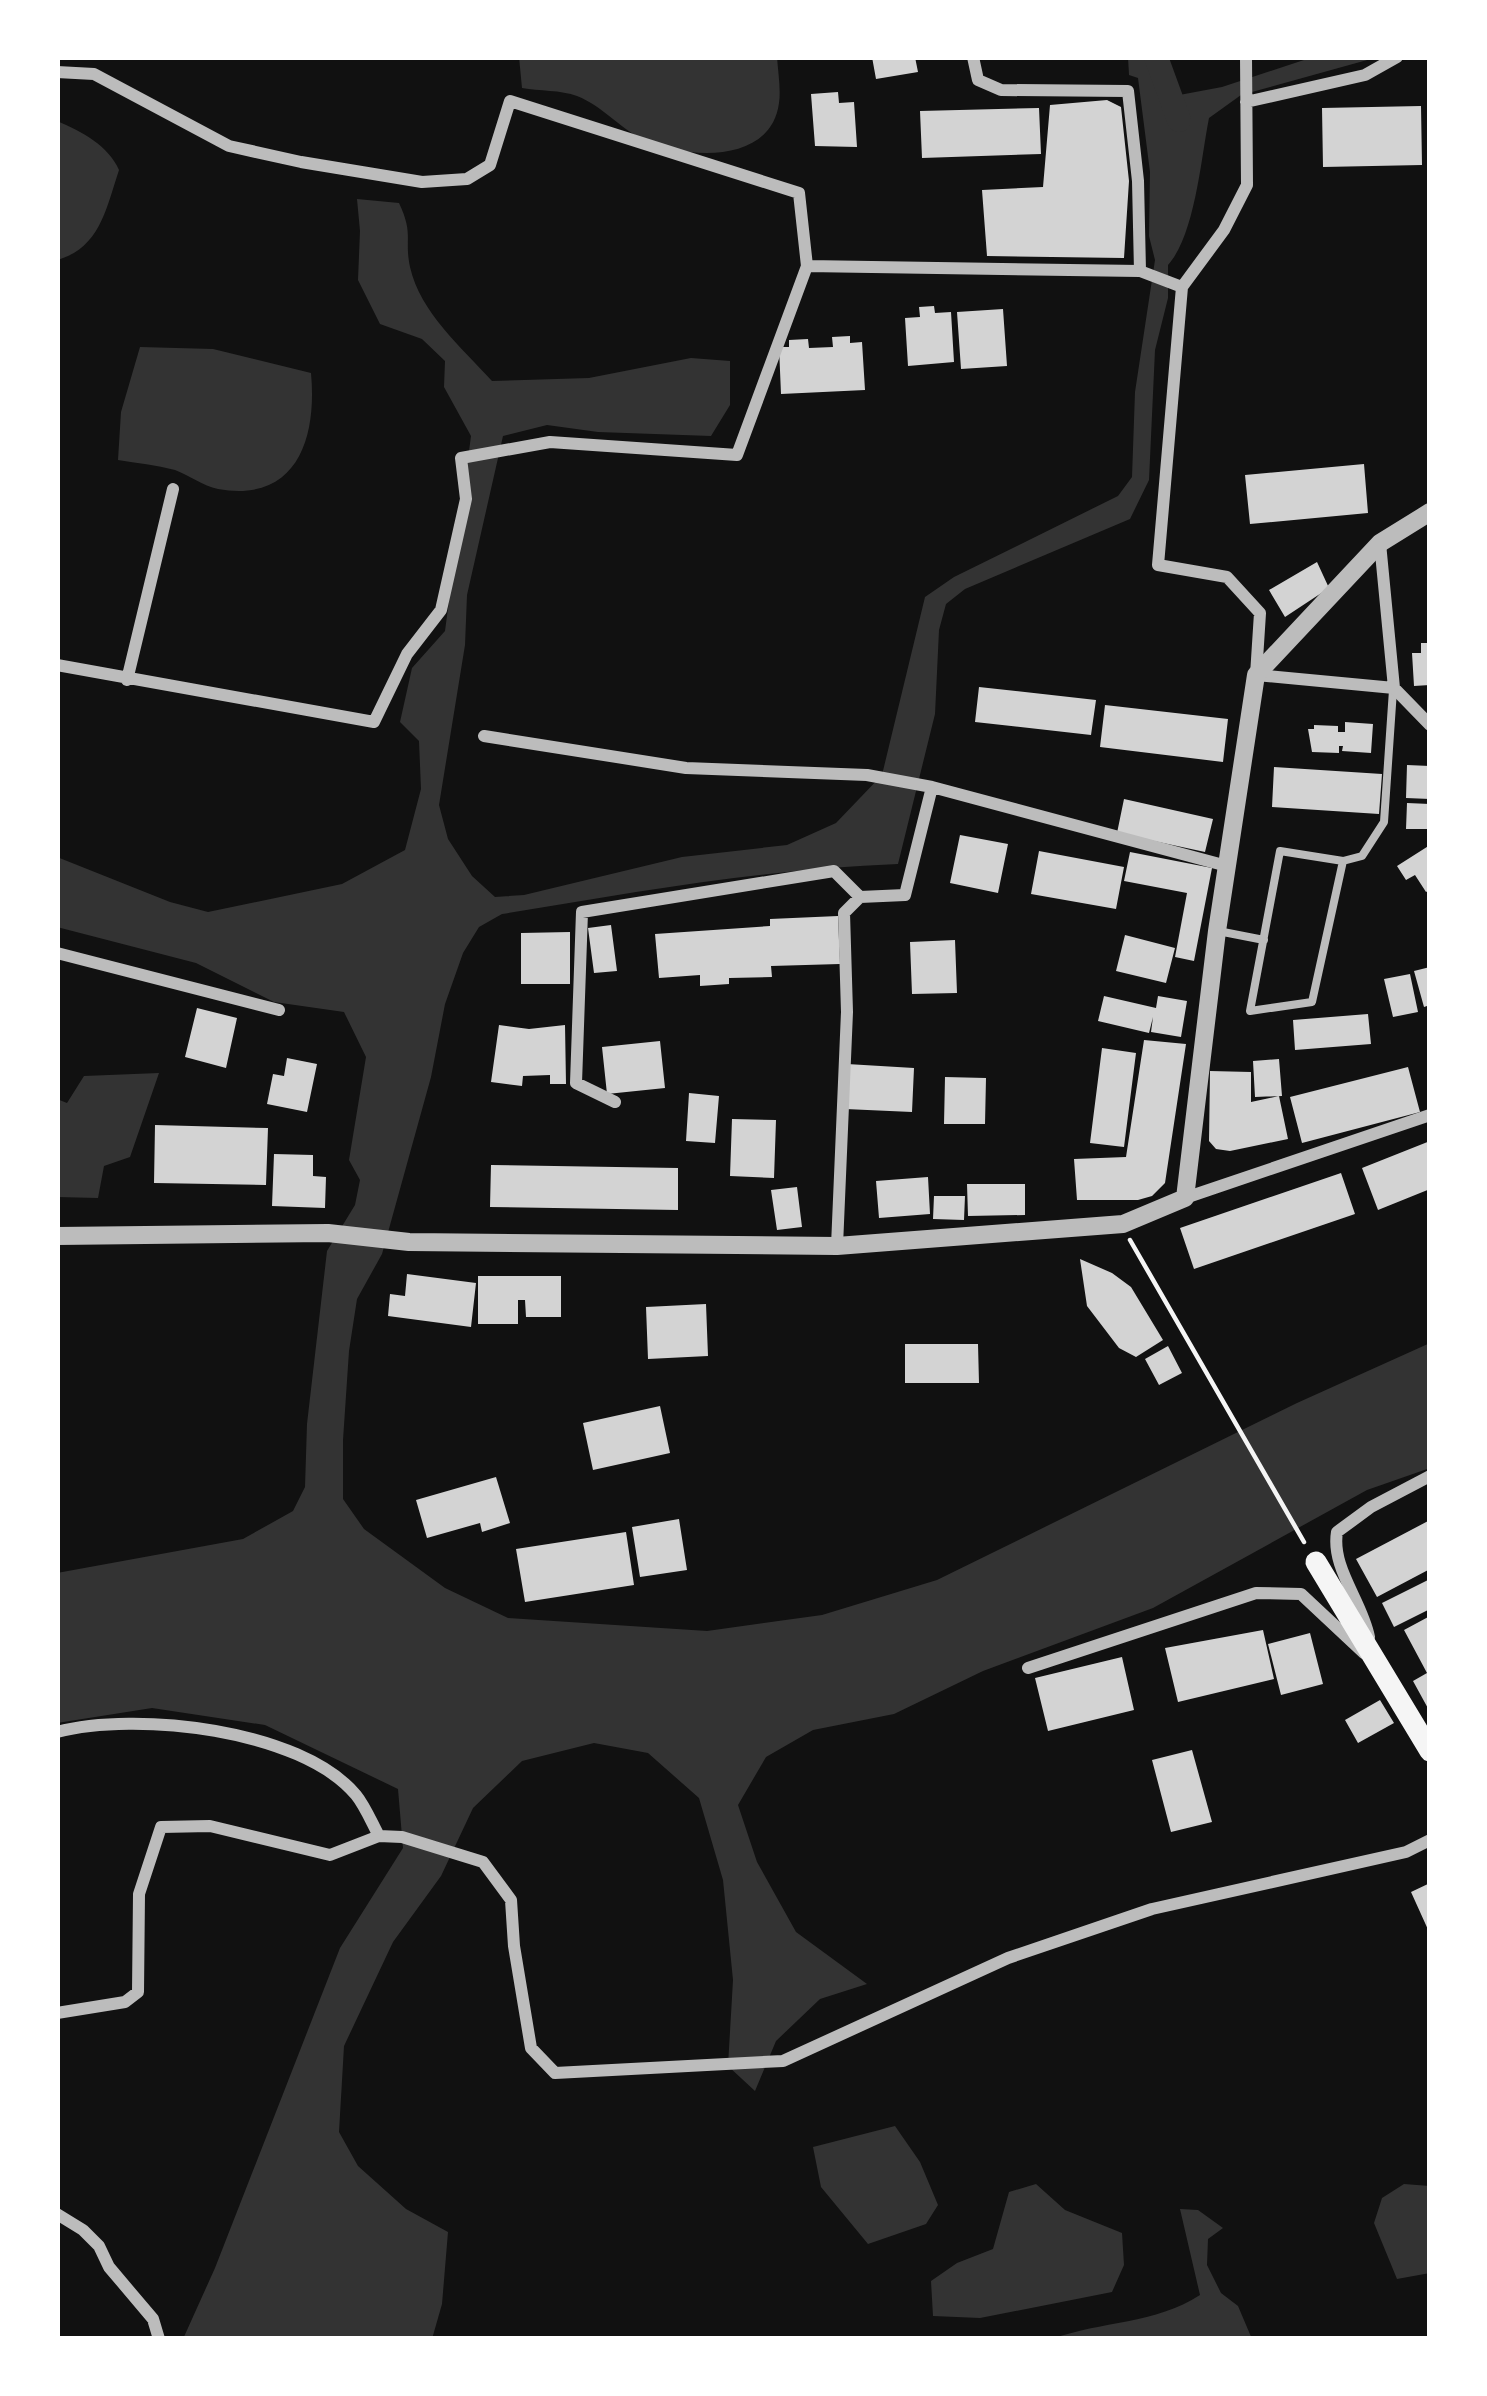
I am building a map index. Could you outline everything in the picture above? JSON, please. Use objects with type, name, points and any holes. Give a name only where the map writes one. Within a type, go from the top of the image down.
[{"type":"main road","points":[[1316,1562],[1430,1751]]},
{"type":"street","points":[[973,57],[978,80],[1001,90],[1128,91],[1145,273]]},
{"type":"street","points":[[1185,1198],[1216,931],[1256,675],[1260,613],[1227,577],[1158,565],[1176,284],[1224,230],[1247,185],[1246,57]]},
{"type":"street","points":[[1246,102],[1366,75],[1396,57]]},
{"type":"street","points":[[57,72],[94,74],[229,146],[422,182],[467,179],[490,165],[510,101],[799,193],[807,266],[737,455],[550,442],[460,458],[466,500],[440,610],[406,654],[374,722],[57,665]]},
{"type":"street","points":[[807,266],[1145,273],[1176,284]]},
{"type":"street","points":[[127,680],[173,489]]},
{"type":"street","points":[[1256,675],[1380,543],[1430,512]]},
{"type":"street","points":[[1380,543],[1394,688],[1430,725]]},
{"type":"street","points":[[1256,675],[1394,688]]},
{"type":"street","points":[[484,736],[686,768],[867,775],[932,787],[1227,866]]},
{"type":"street","points":[[837,1246],[848,1012],[844,914],[860,897],[905,895],[932,787]]},
{"type":"street","points":[[615,1102],[576,1083],[582,912],[834,871],[860,897]]},
{"type":"street","points":[[58,954],[279,1010]]},
{"type":"street","points":[[57,1236],[328,1233],[410,1242],[837,1246],[1124,1224],[1185,1198],[1430,1114]]},
{"type":"street","points":[[1374,1662],[1365,1617],[1334,1550],[1337,1532],[1404,1487],[1430,1476]]},
{"type":"street","points":[[1028,1667],[1256,1593],[1301,1594],[1374,1662]]},
{"type":"street","points":[[57,1732],[179,1723],[275,1744],[336,1778],[356,1795],[379,1836]]},
{"type":"street","points":[[57,2013],[125,2002],[138,1991],[139,1894],[161,1827],[211,1826],[330,1855],[379,1836],[402,1837],[483,1862],[511,1900],[531,2048],[555,2073],[593,2074],[783,2061],[1008,1958],[1152,1910],[1406,1852],[1430,1840]]},
{"type":"street","points":[[57,2214],[99,2246],[109,2267],[153,2319],[159,2339]]},
{"type":"lane","points":[[1343,861],[1312,1002],[1250,1011],[1280,851],[1343,861],[1362,856],[1384,822],[1394,688]]},
{"type":"lane","points":[[1216,931],[1264,940]]},
{"type":"path","points":[[1124,1224],[1133,1248],[1316,1562]]},
{"type":"shaded area","points":[[519,57],[777,57],[779,103],[773,123],[745,147],[725,152],[684,151],[638,137],[577,96],[522,88]]},
{"type":"shaded area","points":[[1128,57],[1149,57],[1162,90],[1174,96],[1222,87],[1313,57],[1378,57],[1241,95],[1209,118],[1191,216],[1168,265],[1168,298],[1155,350],[1149,480],[1130,519],[965,589],[946,604],[939,630],[935,714],[898,864],[749,876],[650,890],[502,914],[479,927],[463,953],[445,1004],[431,1077],[382,1254],[357,1299],[349,1351],[343,1499],[364,1529],[445,1588],[508,1618],[707,1631],[822,1615],[937,1580],[1430,1343],[1430,1468],[1367,1490],[1153,1608],[983,1671],[894,1714],[813,1730],[766,1757],[738,1805],[757,1862],[796,1932],[867,1984],[820,1999],[776,2041],[755,2091],[728,2066],[733,1980],[723,1880],[699,1798],[648,1753],[594,1743],[522,1761],[473,1808],[441,1876],[393,1942],[344,2046],[339,2132],[358,2166],[406,2209],[448,2232],[442,2304],[432,2339],[183,2339],[340,1948],[403,1848],[398,1789],[265,1725],[152,1708],[57,1723],[57,1573],[243,1539],[293,1511],[305,1487],[307,1424],[327,1251],[355,1205],[360,1180],[349,1160],[366,1057],[344,1012],[274,1002],[196,963],[57,927],[57,857],[170,902],[208,912],[342,884],[405,850],[421,789],[419,741],[400,722],[412,668],[445,631],[471,436],[444,387],[445,361],[422,339],[380,324],[358,280],[357,199],[399,203],[410,267],[423,299],[492,381],[589,378],[691,358],[730,361],[730,405],[711,436],[547,425],[503,436],[467,595],[465,645],[439,805],[448,839],[472,876],[495,897],[524,895],[682,857],[787,845],[836,823],[882,775],[925,597],[954,577],[1118,496],[1132,477],[1135,392],[1155,260],[1149,236],[1150,172],[1138,78],[1129,75]]},
{"type":"shaded area","points":[[57,121],[101,147],[119,170],[92,237],[57,260]]},
{"type":"shaded area","points":[[140,347],[213,349],[311,373],[310,420],[297,460],[267,486],[245,491],[218,489],[175,470],[118,460],[121,412]]},
{"type":"shaded area","points":[[159,1073],[130,1157],[104,1166],[98,1198],[57,1197],[57,1099],[67,1103],[84,1076]]},
{"type":"shaded area","points":[[895,2126],[920,2162],[938,2205],[926,2224],[868,2244],[821,2187],[813,2147]]},
{"type":"shaded area","points":[[1036,2184],[1065,2210],[1122,2233],[1124,2265],[1112,2292],[980,2318],[933,2316],[931,2281],[957,2263],[993,2249],[1009,2192]]},
{"type":"shaded area","points":[[1404,2184],[1430,2186],[1430,2273],[1397,2279],[1374,2223],[1382,2198]]},
{"type":"shaded area","points":[[1180,2209],[1198,2210],[1223,2228],[1208,2239],[1207,2265],[1221,2293],[1238,2306],[1252,2339],[1052,2339],[1165,2312],[1200,2295]]},
{"type":"building","points":[[872,57],[915,57],[918,72],[876,79]]},
{"type":"building","points":[[838,92],[839,103],[854,102],[857,147],[815,146],[811,94]]},
{"type":"building","points":[[1107,100],[1121,107],[1129,181],[1124,258],[987,256],[982,190],[1043,187],[1050,105]]},
{"type":"building","points":[[1421,106],[1422,165],[1323,167],[1322,108]]},
{"type":"building","points":[[1039,108],[1041,154],[922,158],[920,111]]},
{"type":"building","points":[[934,306],[935,313],[951,312],[954,362],[908,366],[905,318],[920,317],[919,307]]},
{"type":"building","points":[[1003,309],[1007,366],[961,369],[957,312]]},
{"type":"building","points":[[850,336],[850,343],[862,342],[865,390],[781,394],[779,347],[789,347],[789,340],[808,339],[809,348],[833,347],[832,337]]},
{"type":"building","points":[[1364,464],[1368,513],[1250,524],[1245,475]]},
{"type":"building","points":[[1317,562],[1329,588],[1285,617],[1269,590]]},
{"type":"building","points":[[1421,643],[1430,643],[1430,685],[1414,686],[1412,653],[1421,653]]},
{"type":"building","points":[[979,687],[1096,700],[1091,735],[975,722]]},
{"type":"building","points":[[1105,705],[1228,719],[1223,762],[1100,747]]},
{"type":"building","points":[[1345,722],[1373,724],[1371,753],[1342,751],[1343,746],[1339,753],[1312,752],[1308,729],[1338,726],[1338,732],[1345,732]]},
{"type":"building","points":[[1407,765],[1430,766],[1430,799],[1406,798]]},
{"type":"building","points":[[1274,767],[1382,774],[1379,814],[1272,807]]},
{"type":"building","points":[[1124,799],[1213,819],[1205,852],[1117,833]]},
{"type":"building","points":[[1407,803],[1430,804],[1430,829],[1406,829]]},
{"type":"building","points":[[960,835],[1008,844],[998,893],[950,883]]},
{"type":"building","points":[[1430,845],[1430,890],[1426,892],[1415,875],[1406,880],[1397,866]]},
{"type":"building","points":[[1039,851],[1124,867],[1116,909],[1031,894]]},
{"type":"building","points":[[1130,852],[1212,868],[1194,961],[1175,957],[1187,893],[1124,881]]},
{"type":"building","points":[[838,916],[840,964],[771,966],[772,977],[729,978],[729,984],[700,986],[700,975],[659,978],[655,934],[770,926],[770,919]]},
{"type":"building","points":[[611,925],[617,971],[594,973],[588,928]]},
{"type":"building","points":[[570,932],[570,984],[521,984],[521,933]]},
{"type":"building","points":[[1125,935],[1175,948],[1166,983],[1116,971]]},
{"type":"building","points":[[955,940],[957,993],[912,994],[910,942]]},
{"type":"building","points":[[1430,967],[1430,1005],[1424,1007],[1414,971]]},
{"type":"building","points":[[1410,974],[1418,1012],[1393,1017],[1384,979]]},
{"type":"building","points":[[1104,996],[1156,1008],[1158,996],[1187,1001],[1181,1037],[1151,1032],[1153,1017],[1149,1033],[1098,1021]]},
{"type":"building","points":[[197,1008],[237,1018],[226,1068],[185,1057]]},
{"type":"building","points":[[1368,1014],[1371,1044],[1295,1050],[1293,1020]]},
{"type":"building","points":[[499,1025],[529,1029],[565,1025],[566,1084],[550,1084],[550,1075],[523,1076],[522,1086],[491,1082]]},
{"type":"building","points":[[1144,1040],[1186,1044],[1165,1183],[1152,1196],[1138,1200],[1077,1200],[1074,1159],[1126,1157]]},
{"type":"building","points":[[660,1041],[665,1088],[607,1094],[602,1047]]},
{"type":"building","points":[[1102,1048],[1136,1053],[1124,1147],[1090,1143]]},
{"type":"building","points":[[287,1058],[317,1064],[307,1112],[267,1104],[273,1074],[284,1076]]},
{"type":"building","points":[[1279,1059],[1282,1096],[1255,1097],[1253,1061]]},
{"type":"building","points":[[847,1064],[914,1068],[912,1112],[845,1109]]},
{"type":"building","points":[[1408,1067],[1420,1112],[1302,1143],[1290,1097]]},
{"type":"building","points":[[1210,1071],[1251,1072],[1251,1102],[1279,1096],[1288,1139],[1230,1151],[1216,1149],[1209,1141]]},
{"type":"building","points":[[945,1077],[986,1078],[985,1124],[944,1124]]},
{"type":"building","points":[[689,1093],[719,1096],[715,1143],[686,1141]]},
{"type":"building","points":[[732,1119],[776,1120],[774,1178],[730,1176]]},
{"type":"building","points":[[155,1125],[268,1128],[266,1185],[154,1183]]},
{"type":"building","points":[[1430,1141],[1430,1189],[1378,1210],[1362,1168]]},
{"type":"building","points":[[274,1154],[313,1155],[313,1176],[326,1177],[325,1208],[272,1206]]},
{"type":"building","points":[[491,1165],[678,1168],[678,1210],[490,1207]]},
{"type":"building","points":[[1341,1173],[1355,1214],[1194,1269],[1180,1228]]},
{"type":"building","points":[[928,1177],[930,1214],[879,1218],[876,1181]]},
{"type":"building","points":[[967,1184],[1025,1184],[1025,1215],[968,1216]]},
{"type":"building","points":[[797,1187],[802,1227],[777,1230],[771,1190]]},
{"type":"building","points":[[934,1196],[965,1196],[964,1220],[933,1219]]},
{"type":"building","points":[[1080,1259],[1131,1287],[1163,1340],[1136,1357],[1119,1348],[1087,1306]]},
{"type":"building","points":[[407,1274],[476,1283],[471,1327],[388,1316],[390,1294],[405,1296]]},
{"type":"building","points":[[478,1276],[561,1276],[561,1317],[526,1317],[525,1300],[518,1300],[518,1324],[478,1324]]},
{"type":"building","points":[[706,1304],[708,1356],[648,1359],[646,1307]]},
{"type":"building","points":[[905,1344],[978,1344],[979,1383],[905,1383]]},
{"type":"building","points":[[1168,1346],[1182,1373],[1159,1385],[1145,1359]]},
{"type":"building","points":[[660,1406],[670,1453],[593,1470],[583,1423]]},
{"type":"building","points":[[496,1477],[510,1523],[482,1532],[480,1523],[427,1538],[416,1500]]},
{"type":"building","points":[[679,1519],[687,1570],[640,1577],[632,1527]]},
{"type":"building","points":[[1430,1520],[1430,1569],[1377,1597],[1356,1559]]},
{"type":"building","points":[[626,1532],[634,1585],[525,1602],[516,1549]]},
{"type":"building","points":[[1428,1580],[1430,1609],[1394,1627],[1382,1603]]},
{"type":"building","points":[[1430,1616],[1430,1712],[1413,1681],[1427,1673],[1404,1630]]},
{"type":"building","points":[[1263,1630],[1274,1679],[1178,1702],[1165,1648]]},
{"type":"building","points":[[1310,1633],[1323,1684],[1281,1695],[1268,1644]]},
{"type":"building","points":[[1122,1657],[1134,1710],[1048,1731],[1035,1678]]},
{"type":"building","points":[[1380,1700],[1394,1723],[1358,1743],[1345,1720]]},
{"type":"building","points":[[1192,1750],[1212,1822],[1171,1832],[1152,1760]]},
{"type":"building","points":[[1430,1883],[1430,1934],[1411,1892]]},
{"type":"waterway","points":[[1156,57],[1179,120]]}]
